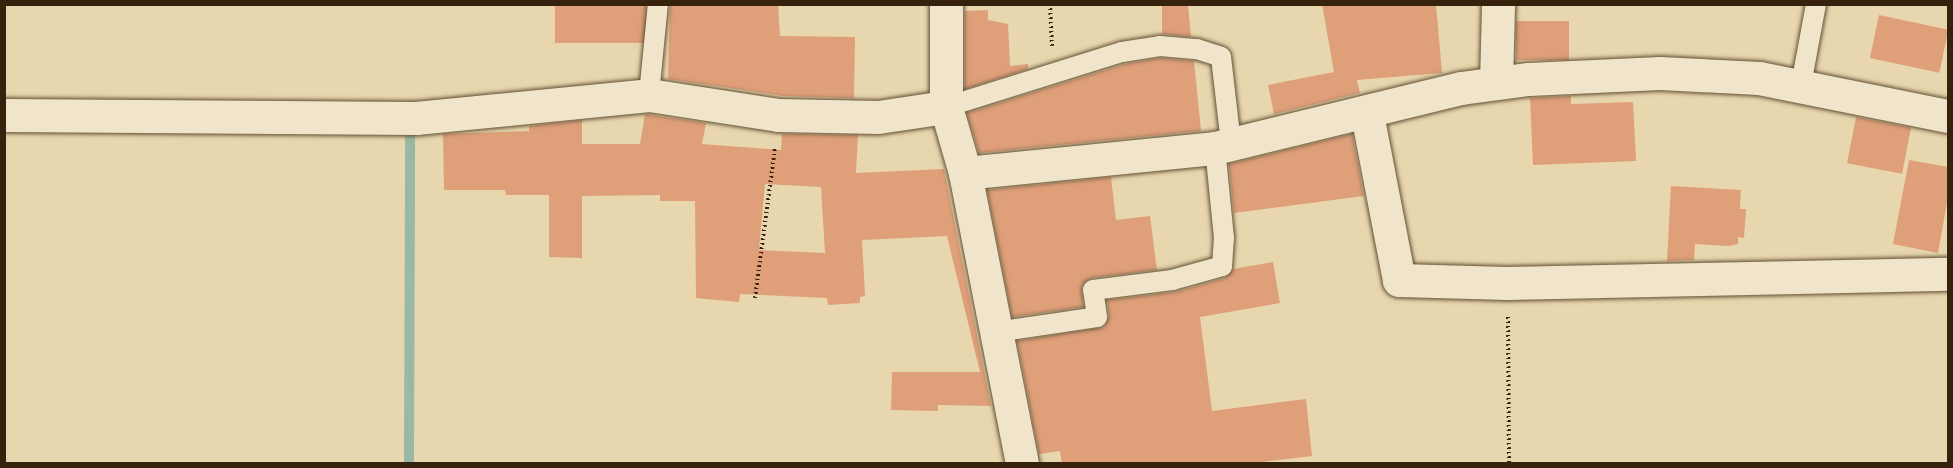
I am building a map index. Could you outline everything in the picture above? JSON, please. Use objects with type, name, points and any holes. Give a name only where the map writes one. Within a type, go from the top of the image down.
[{"type":"street","points":[[946,4],[946,106],[965,173],[1022,464]]},
{"type":"street","points":[[1496,83],[1498,4]]},
{"type":"street","points":[[965,173],[1223,146],[1496,83],[1659,73],[1801,85],[1948,116]]},
{"type":"street","points":[[4,115],[416,118],[649,95],[778,114],[878,117],[946,106]]},
{"type":"street","points":[[1367,114],[1399,280],[1507,283],[1948,274]]},
{"type":"lane","points":[[649,95],[658,4]]},
{"type":"lane","points":[[1801,85],[1816,4]]},
{"type":"lane","points":[[946,106],[1122,52],[1160,46],[1197,49],[1221,57],[1224,238],[1222,266],[1172,280],[1093,290],[1096,317],[996,332]]},
{"type":"path","points":[[1050,4],[1053,75]]},
{"type":"path","points":[[755,298],[778,114]]},
{"type":"path","points":[[1507,283],[1509,464]]},
{"type":"building","points":[[555,4],[646,4],[646,43],[555,43]]},
{"type":"building","points":[[670,4],[778,4],[780,36],[855,37],[854,98],[784,96],[668,79]]},
{"type":"building","points":[[1162,4],[1188,4],[1191,37],[1162,34]]},
{"type":"building","points":[[1322,4],[1436,4],[1442,73],[1357,80],[1360,93],[1274,114],[1268,85],[1334,72]]},
{"type":"building","points":[[988,10],[988,20],[1008,24],[1010,66],[1028,64],[1028,69],[965,89],[965,11]]},
{"type":"building","points":[[1879,15],[1948,30],[1939,73],[1870,58]]},
{"type":"building","points":[[1516,21],[1569,21],[1569,60],[1516,60]]},
{"type":"building","points":[[1160,58],[1194,61],[1201,131],[979,153],[967,113],[1125,64]]},
{"type":"building","points":[[1571,96],[1571,104],[1633,102],[1636,161],[1533,165],[1530,98]]},
{"type":"building","points":[[645,114],[706,123],[702,144],[781,150],[782,134],[858,135],[856,173],[944,169],[991,406],[938,405],[938,411],[891,410],[892,372],[980,372],[947,236],[862,240],[865,296],[860,297],[860,303],[828,305],[827,298],[740,294],[739,302],[696,298],[695,201],[660,201],[660,195],[582,196],[582,258],[549,257],[549,195],[506,195],[505,190],[444,190],[443,134],[529,131],[529,126],[582,120],[582,144],[640,144]],"holes":[[[765,184],[821,187],[825,253],[759,250]]]},
{"type":"building","points":[[1856,117],[1911,128],[1902,174],[1847,163]]},
{"type":"building","points":[[1352,134],[1364,196],[1234,213],[1229,164]]},
{"type":"building","points":[[1909,160],[1948,167],[1948,197],[1938,253],[1893,244]]},
{"type":"building","points":[[1111,177],[1116,220],[1150,216],[1157,270],[1091,278],[1082,286],[1083,307],[1012,317],[987,190]]},
{"type":"building","points":[[1671,186],[1741,190],[1740,209],[1746,209],[1744,238],[1738,237],[1738,244],[1728,246],[1695,244],[1694,260],[1667,261]]},
{"type":"building","points":[[1273,262],[1280,303],[1200,317],[1212,411],[1306,399],[1312,456],[1245,464],[1062,464],[1060,451],[1039,454],[1017,341],[1104,327],[1109,316],[1107,300],[1175,292],[1225,278],[1233,269]]},
{"type":"waterway","points":[[409,464],[410,127]]}]
